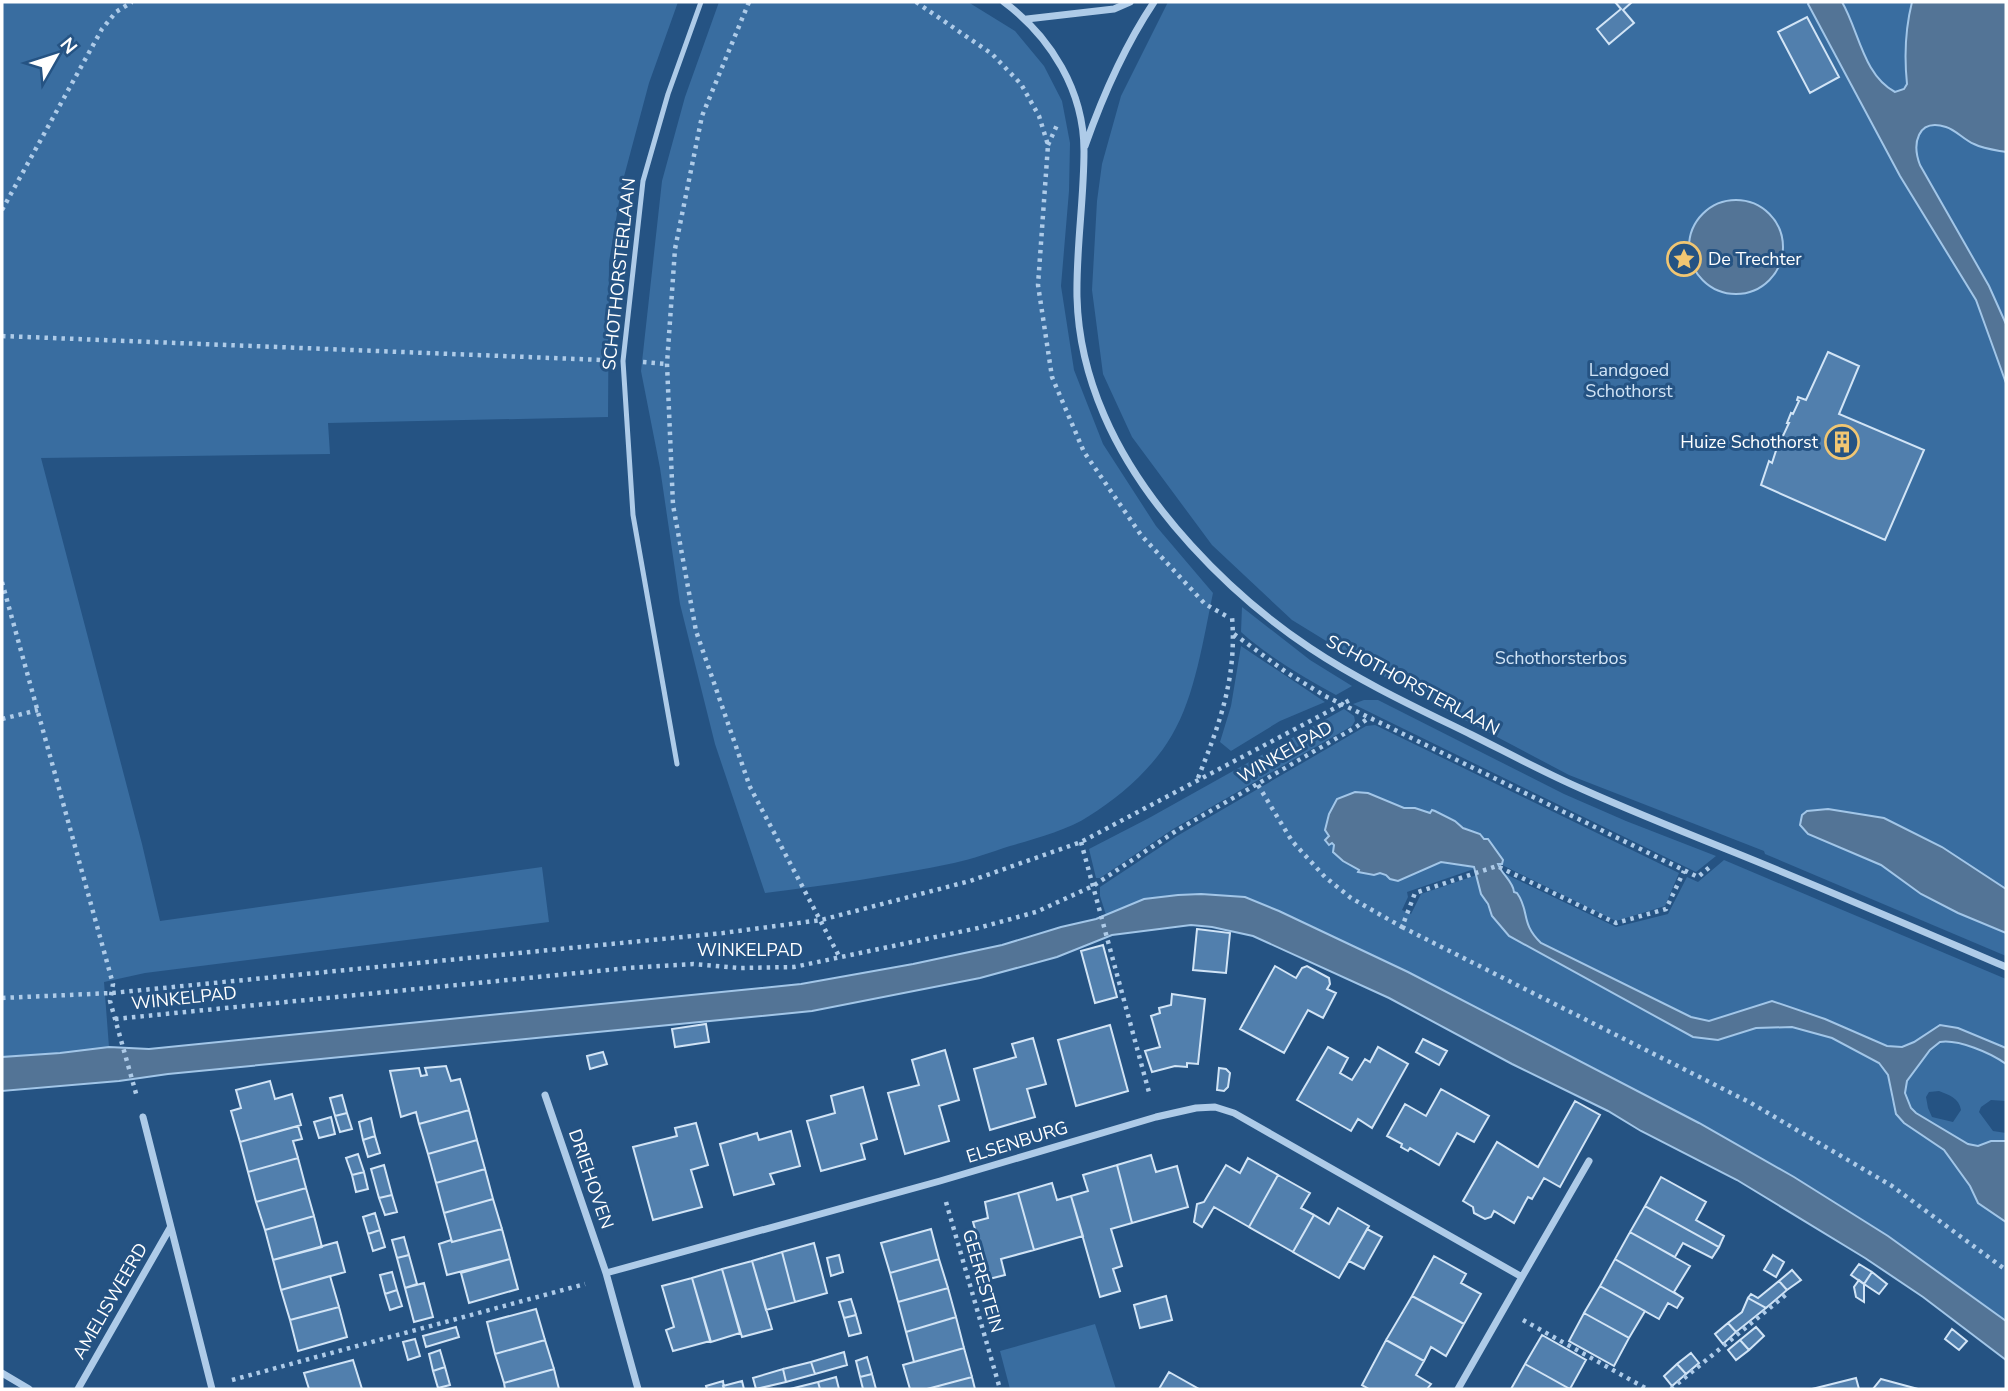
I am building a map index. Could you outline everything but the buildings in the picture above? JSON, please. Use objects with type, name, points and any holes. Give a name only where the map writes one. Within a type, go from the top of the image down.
[{"type":"street","name":"SCHOTHORSTERLAAN","points":[[1004,2],[1027,19],[1054,54],[1075,96],[1084,148],[1077,300],[1084,359],[1105,418],[1136,474],[1178,531],[1228,581],[1284,631],[1314,651],[1378,688],[1578,788],[2006,967]]},
{"type":"street","points":[[1027,19],[1114,9],[1129,2]]},
{"type":"street","points":[[1084,148],[1117,65],[1154,2]]},
{"type":"street","name":"DRIEHOVEN","points":[[545,1095],[607,1275]]},
{"type":"street","name":"ELSENBURG","points":[[607,1275],[1156,1117],[1196,1108],[1215,1107],[1234,1113],[1522,1277]]},
{"type":"street","name":"AMELISWEERD","points":[[143,1117],[212,1387]]},
{"type":"street","points":[[1458,1389],[1590,1161]]},
{"type":"street","name":"AMELISWEERD","points":[[78,1389],[170,1228]]},
{"type":"street","points":[[607,1275],[638,1389]]},
{"type":"street","points":[[2,1373],[29,1389]]},
{"type":"lane","name":"SCHOTHORSTERLAAN","points":[[677,764],[633,515],[623,360],[643,181],[668,94],[701,2]]},
{"type":"path","points":[[2,210],[102,29],[116,12],[132,2]]},
{"type":"path","points":[[750,2],[702,116],[675,249],[667,364],[673,505],[696,631],[750,786],[840,958]]},
{"type":"path","points":[[2,336],[623,360]]},
{"type":"path","points":[[1198,779],[1228,694],[1234,653],[1228,581]]},
{"type":"path","points":[[2,582],[113,985],[110,1001],[134,1086]]},
{"type":"path","name":"WINKELPAD","points":[[2,998],[112,993],[723,933],[821,920],[970,881],[1081,842],[1342,704],[1378,688]]},
{"type":"path","points":[[2,719],[38,710]]},
{"type":"path","name":"WINKELPAD","points":[[115,1019],[628,968],[692,964],[740,968],[794,967],[965,931],[1036,912],[1093,886],[1175,831],[1370,718]]},
{"type":"path","points":[[1258,785],[1292,841],[1325,877],[1350,898],[1402,927],[1751,1103],[1892,1186],[2006,1270]]},
{"type":"path","points":[[1081,842],[1156,1117]]},
{"type":"path","points":[[1402,927],[1415,893],[1497,866],[1616,923],[1666,909],[1684,871]]},
{"type":"path","name":"GEERESTEIN","points":[[940,1181],[1000,1389]]},
{"type":"path","points":[[212,1387],[607,1275]]},
{"type":"path","points":[[1671,1389],[1788,1293]]},
{"type":"path","points":[[1504,1309],[1647,1389]]},
{"type":"green space","points":[[2,2],[678,2],[649,83],[622,184],[609,262],[608,417],[328,423],[330,454],[41,458],[160,921],[542,867],[549,922],[145,973],[104,982],[109,1047],[2,1057]]},
{"type":"green space","points":[[719,2],[968,2],[1015,31],[1044,66],[1062,101],[1070,143],[1061,286],[1074,370],[1103,444],[1156,526],[1213,593],[1193,685],[1172,735],[1156,759],[1124,790],[1071,826],[954,863],[765,893],[715,744],[680,604],[660,468],[641,371],[662,181],[685,97]]},
{"type":"green space","name":"Landgoed Schothorst","points":[[1168,2],[2006,2],[2006,956],[1765,854],[1764,851],[1569,775],[1393,682],[1292,620],[1212,545],[1132,437],[1103,374],[1092,290],[1102,164],[1121,96]]},
{"type":"green space","points":[[1242,607],[1310,660],[1352,686],[1336,695],[1263,650],[1241,632]]},
{"type":"green space","points":[[1241,646],[1325,702],[1280,721],[1231,751],[1220,742],[1231,706]]},
{"type":"green space","points":[[1364,700],[1378,700],[1564,794],[1716,856],[1696,872],[1353,704]]},
{"type":"green space","points":[[1344,709],[1354,716],[1352,726],[1173,829],[1100,878],[1096,878],[1089,849]]},
{"type":"green space","points":[[1375,725],[1679,873],[1665,906],[1616,921],[1498,863],[1497,850],[1450,818],[1435,811],[1430,813],[1404,808],[1368,793],[1356,792],[1337,799],[1329,836],[1343,861],[1359,872],[1380,873],[1398,881],[1441,862],[1474,868],[1407,892],[1408,897],[1402,910],[1411,914],[1421,894],[1477,875],[1488,908],[1509,936],[1693,1037],[1733,1036],[1756,1028],[1792,1027],[1832,1038],[1879,1063],[1888,1075],[1892,1101],[1944,1150],[1970,1186],[1978,1203],[2006,1222],[2006,1335],[1999,1315],[1888,1236],[1794,1177],[1408,972],[1279,911],[1245,897],[1201,894],[1144,899],[1106,915],[1100,887],[1177,836],[1366,726]]},
{"type":"green space","points":[[1724,860],[2006,979],[2006,1048],[1958,1028],[1921,1038],[1902,1047],[1887,1046],[1825,1019],[1772,1001],[1709,1021],[1691,1017],[1541,943],[1528,928],[1522,906],[1501,872],[1616,927],[1668,914],[1687,877],[1698,882]]},
{"type":"green space","points":[[1946,1041],[1978,1049],[2006,1064],[2006,1101],[1991,1100],[1981,1107],[1979,1112],[1993,1131],[2006,1133],[2006,1141],[1991,1141],[1978,1146],[1968,1144],[1916,1113],[1911,1107],[1905,1094],[1907,1082],[1922,1061]],"holes":[[[1939,1091],[1953,1098],[1960,1106],[1961,1110],[1953,1122],[1932,1117],[1926,1097],[1929,1092]]]},
{"type":"green space","points":[[1095,1324],[1116,1389],[1010,1389],[1000,1351]]},
{"type":"shaded area","points":[[1809,2],[1842,2],[1869,64],[1884,84],[1895,92],[1904,89],[1907,84],[1906,43],[1912,2],[2006,2],[2006,152],[1978,146],[1950,128],[1936,125],[1929,126],[1919,135],[1917,149],[1920,165],[1989,286],[2006,324],[2006,383],[1976,300],[1900,176]]},
{"type":"shaded area","points":[[1736,200],[1754,204],[1769,214],[1779,229],[1783,247],[1779,265],[1769,280],[1754,290],[1736,294],[1718,290],[1703,280],[1693,265],[1689,247],[1693,229],[1703,214],[1718,204]]},
{"type":"shaded area","points":[[1355,792],[1368,793],[1404,808],[1430,813],[1435,811],[1488,839],[1503,860],[1502,864],[1498,864],[1521,899],[1530,929],[1541,943],[1691,1017],[1709,1021],[1772,1001],[1825,1019],[1887,1046],[1902,1047],[1940,1025],[1958,1028],[2006,1048],[2006,1064],[1974,1048],[1940,1042],[1930,1050],[1907,1081],[1905,1093],[1916,1113],[1968,1144],[1978,1146],[1991,1141],[2006,1141],[2006,1222],[1978,1203],[1970,1186],[1944,1150],[1904,1123],[1896,1114],[1888,1075],[1879,1063],[1832,1038],[1792,1027],[1756,1028],[1718,1040],[1693,1037],[1509,936],[1492,916],[1481,894],[1474,867],[1441,862],[1398,881],[1380,873],[1374,875],[1358,872],[1359,870],[1333,852],[1334,845],[1329,845],[1325,840],[1329,836],[1325,830],[1329,814],[1337,799]]},
{"type":"shaded area","points":[[1828,809],[1884,818],[1942,847],[2006,889],[2006,933],[1921,894],[1881,865],[1808,834],[1800,825],[1802,815],[1807,811]]},
{"type":"shaded area","points":[[1201,894],[1245,897],[1408,972],[1699,1123],[1794,1177],[1888,1236],[2006,1321],[2006,1360],[1923,1297],[1865,1258],[1737,1180],[1389,998],[1253,936],[1212,927],[1191,925],[1112,935],[1057,957],[980,978],[812,1011],[2,1091],[2,1057],[109,1047],[149,1049],[801,984],[1002,945],[1096,919],[1144,899]]},
{"type":"place","name":"De Trechter","points":[[1684,259]]},
{"type":"place","name":"Huize Schothorst","points":[[1842,442]]},
{"type":"park label","name":"Schothorsterbos","points":[[1561,658]]}]
